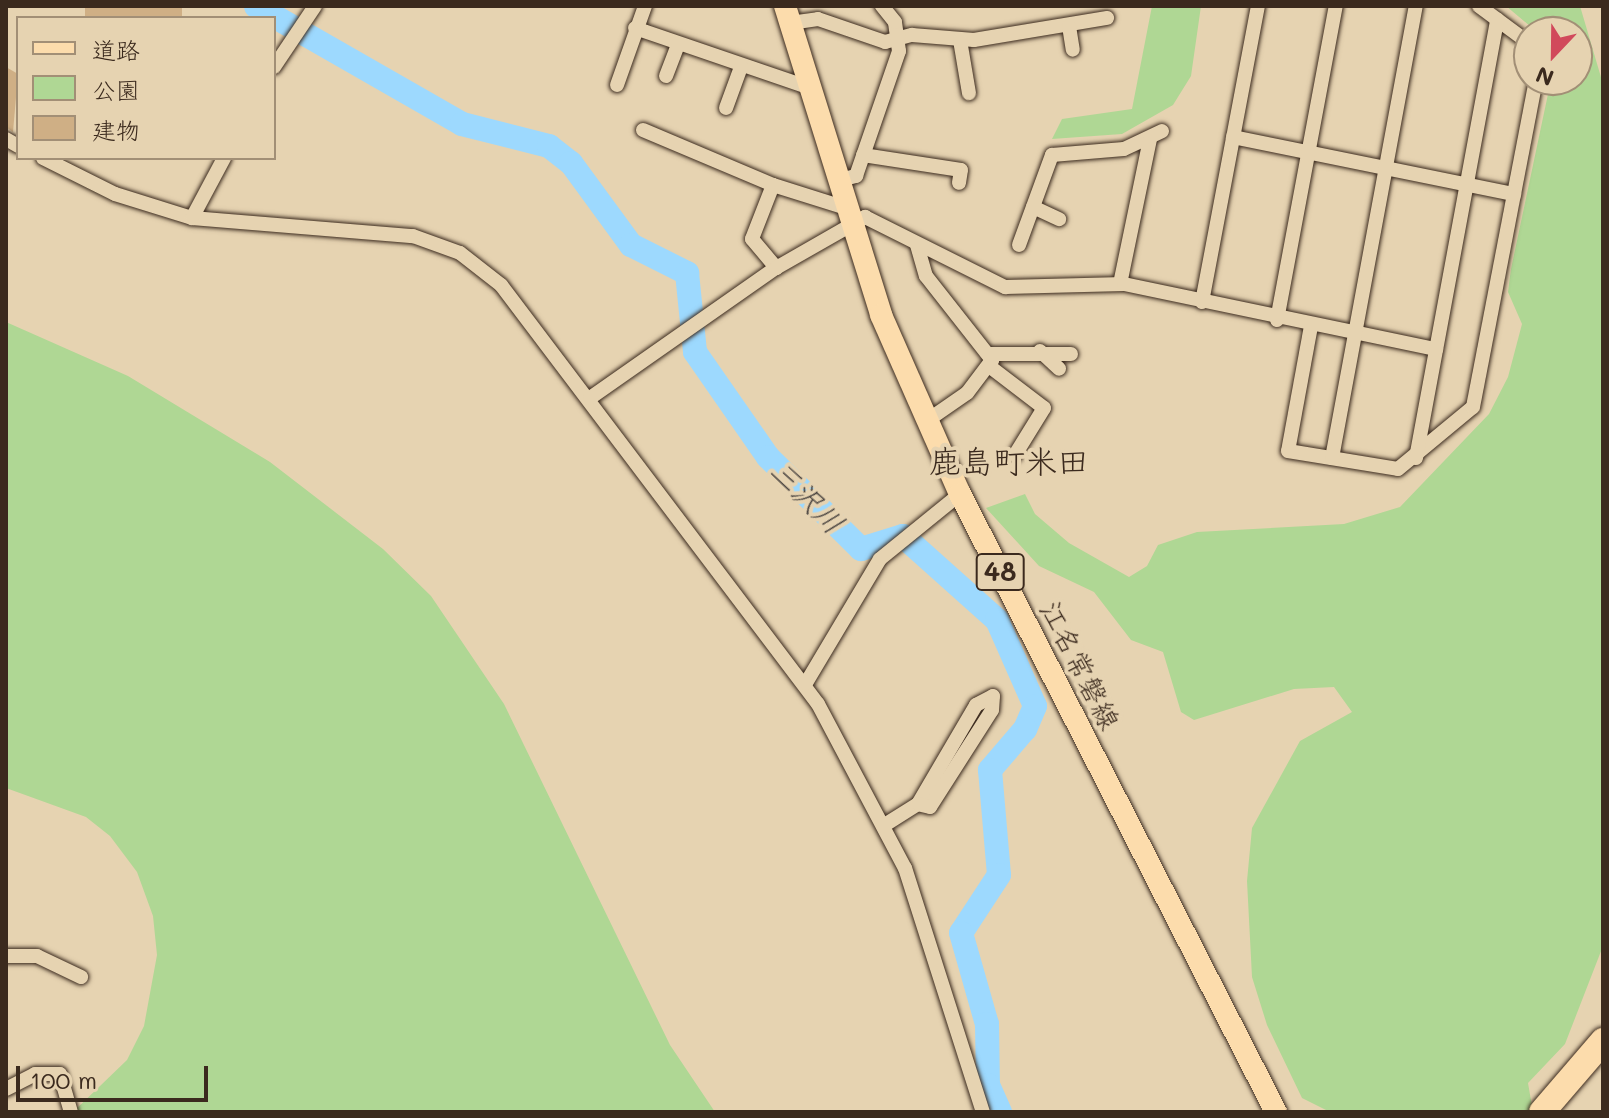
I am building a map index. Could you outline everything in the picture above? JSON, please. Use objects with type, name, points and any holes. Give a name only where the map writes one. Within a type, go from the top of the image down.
[{"type":"highway","points":[[1542,1112],[1603,1041]]},
{"type":"main road","name":"江名常磐線","points":[[788,14],[837,181],[881,315],[960,494],[1276,1112]]},
{"type":"street","points":[[276,64],[315,6]]},
{"type":"street","points":[[617,85],[645,6]]},
{"type":"street","points":[[837,181],[856,176],[899,51],[897,37],[882,6]]},
{"type":"street","points":[[1202,302],[1258,6]]},
{"type":"street","points":[[1277,320],[1336,6]]},
{"type":"street","points":[[1332,458],[1416,6]]},
{"type":"street","points":[[1479,6],[1513,31]]},
{"type":"street","points":[[788,14],[818,19],[885,42],[897,37],[960,40],[1107,18]]},
{"type":"street","points":[[1416,458],[1497,19]]},
{"type":"street","points":[[1069,26],[1073,50]]},
{"type":"street","points":[[635,28],[741,67],[810,88]]},
{"type":"street","points":[[960,40],[969,93]]},
{"type":"street","points":[[666,76],[678,44]]},
{"type":"street","points":[[726,108],[741,67]]},
{"type":"street","points":[[1311,326],[1288,451],[1398,469],[1416,458],[1473,407],[1533,96]]},
{"type":"street","points":[[643,130],[773,185],[848,214],[865,217],[1005,287],[1120,284],[1277,320],[1436,349]]},
{"type":"street","points":[[1019,245],[1052,155],[1088,156],[1156,135],[1120,284]]},
{"type":"street","points":[[1233,137],[1514,194]]},
{"type":"street","points":[[863,155],[961,170],[959,183]]},
{"type":"street","points":[[47,160],[115,194],[192,218],[413,236],[460,253],[501,285],[806,683],[907,873],[983,1112]]},
{"type":"street","points":[[192,218],[223,160]]},
{"type":"street","points":[[773,185],[752,239],[776,268]]},
{"type":"street","points":[[1033,207],[1059,219]]},
{"type":"street","points":[[590,398],[848,214]]},
{"type":"street","points":[[917,245],[926,276],[990,360],[1044,408],[1015,455]]},
{"type":"street","points":[[928,420],[990,360],[1040,351],[1071,354]]},
{"type":"street","points":[[1040,351],[1059,369]]},
{"type":"street","points":[[806,683],[880,559],[960,494]]},
{"type":"street","points":[[883,826],[918,804],[976,705],[993,696],[992,710],[930,807],[918,804]]},
{"type":"street","points":[[6,956],[37,956],[81,977]]},
{"type":"street","points":[[6,1089],[56,1073],[71,1112]]},
{"type":"green space","points":[[1152,6],[1201,6],[1191,76],[1173,105],[1122,134],[1052,139],[1062,119],[1132,109]]},
{"type":"green space","points":[[1506,6],[1580,6],[1583,16],[1518,16]]},
{"type":"green space","points":[[1593,50],[1603,84],[1603,946],[1565,1044],[1528,1083],[1533,1112],[1330,1112],[1302,1098],[1267,1025],[1252,977],[1247,881],[1252,828],[1300,741],[1352,712],[1334,687],[1294,689],[1194,720],[1181,712],[1163,652],[1131,640],[1094,592],[1039,566],[986,508],[1025,494],[1035,514],[1069,543],[1129,577],[1147,566],[1158,545],[1197,532],[1344,524],[1400,507],[1489,414],[1508,377],[1522,324],[1508,292],[1548,96],[1593,96]]},
{"type":"green space","points":[[6,322],[128,376],[270,462],[383,549],[431,596],[504,704],[670,1045],[715,1112],[73,1112],[127,1060],[144,1026],[157,955],[153,916],[137,872],[110,836],[86,817],[6,788]]},
{"type":"building","points":[[85,6],[182,6],[182,16],[85,16]]},
{"type":"building","points":[[6,67],[16,73],[16,97],[13,132],[6,127]]},
{"type":"waterway","name":"三沢川","points":[[256,6],[273,16]]},
{"type":"waterway","name":"三沢川","points":[[276,17],[462,124],[549,146],[571,163],[631,245],[687,273],[695,352],[768,457],[861,549],[903,536],[997,620],[1035,706],[1025,729],[990,770],[999,875],[961,933],[987,1024],[988,1085],[1000,1112]]},
{"type":"district","name":"鹿島町米田","points":[[1009,460]]}]
